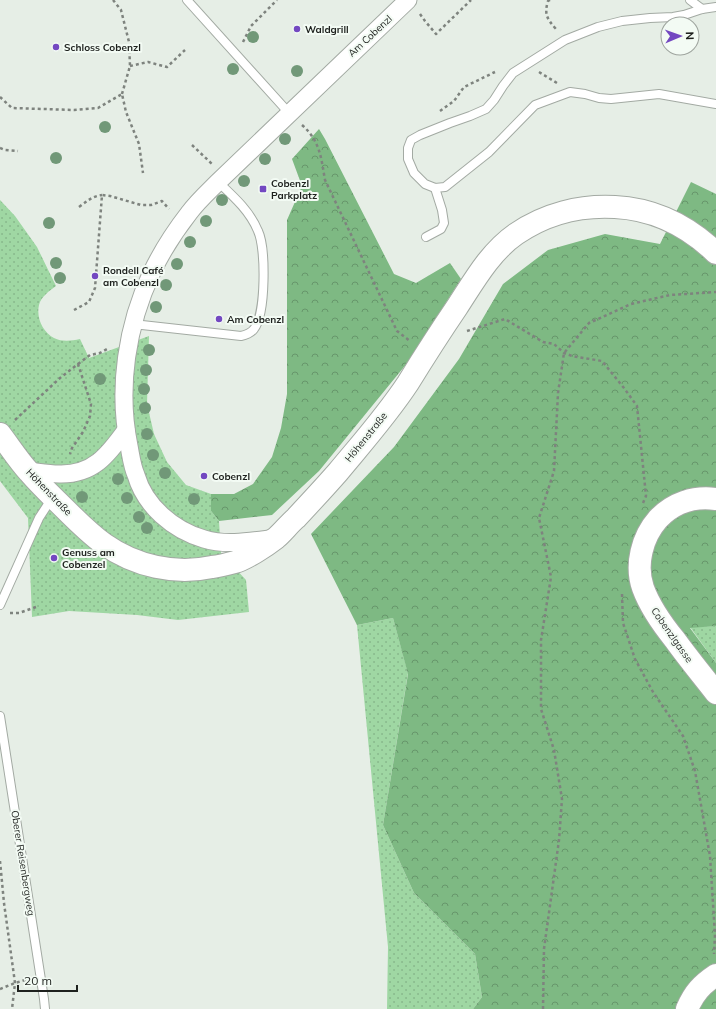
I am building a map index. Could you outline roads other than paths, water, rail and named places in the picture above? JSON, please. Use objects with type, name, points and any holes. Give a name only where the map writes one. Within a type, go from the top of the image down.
[{"type":"street","name":"Am Cobenzl","points":[[276,538],[239,543],[206,540],[184,531],[167,520],[149,500],[136,476],[126,430],[124,409],[124,379],[128,349],[134,324],[141,299],[152,272],[189,212],[216,174],[414,6]]},
{"type":"street","name":"Höhenstraße","points":[[5,429],[28,471],[52,497],[86,529],[120,554],[153,567],[169,569],[202,569],[237,562],[276,538],[322,490],[401,394],[480,272],[500,247],[515,234],[550,216],[569,210],[605,206],[627,208],[647,212],[668,219],[700,239],[716,253]]},
{"type":"street","points":[[28,471],[64,474],[82,471],[92,466],[107,454],[126,430]]},
{"type":"street","name":"Cobenzlgasse","points":[[716,499],[695,499],[680,503],[665,512],[655,522],[644,539],[640,557],[640,573],[642,586],[660,621],[716,693]]},
{"type":"street","points":[[687,1009],[692,998],[700,988],[716,975]]},
{"type":"lane","points":[[187,0],[289,113]]},
{"type":"lane","points":[[690,0],[702,9]]},
{"type":"lane","points":[[716,7],[702,9],[673,17],[622,21],[604,25],[565,40],[513,73],[486,109],[450,122],[411,140],[408,148],[408,159],[414,173],[425,184],[435,188],[445,187],[489,152],[535,105],[570,92],[611,99],[659,94],[716,104]]},
{"type":"lane","points":[[134,324],[241,336],[254,330],[258,323],[262,305],[263,253],[259,231],[246,210],[216,174]]},
{"type":"lane","points":[[426,236],[441,230],[444,223],[442,210],[435,188]]},
{"type":"lane","points":[[0,605],[39,518],[52,497]]},
{"type":"lane","name":"Oberer Reisenbergweg","points":[[0,716],[45,1009]]},
{"type":"place","name":"Waldgrill","points":[[297,29]]},
{"type":"place","name":"Schloss Cobenzl","points":[[56,47]]},
{"type":"place","name":"Cobenzl Parkplatz","points":[[263,189]]},
{"type":"place","name":"Rondell Café am Cobenzl","points":[[95,276]]},
{"type":"place","name":"Am Cobenzl","points":[[219,319]]},
{"type":"place","name":"Cobenzl","points":[[204,476]]},
{"type":"place","name":"Genuss am Cobenzel","points":[[54,558]]}]
